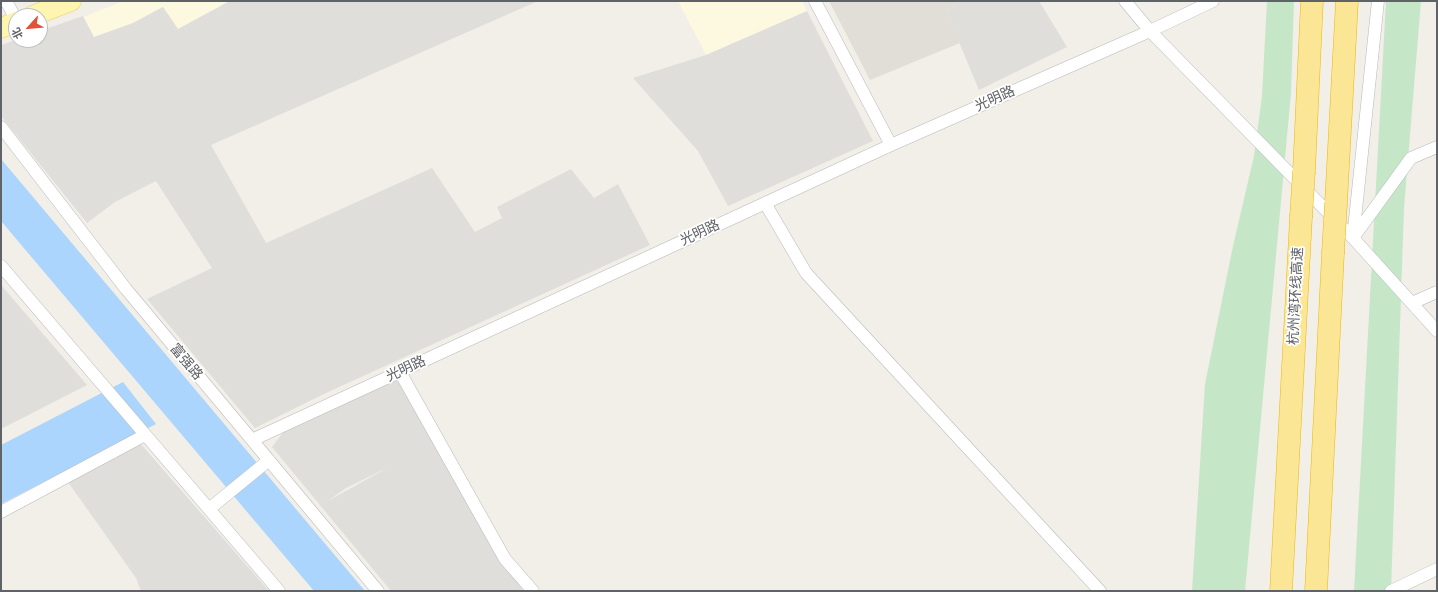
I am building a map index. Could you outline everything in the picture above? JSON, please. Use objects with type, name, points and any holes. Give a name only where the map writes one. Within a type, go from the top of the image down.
[{"type":"highway","name":"杭州湾环线高速","points":[[1281,591],[1312,1]]},
{"type":"highway","points":[[1316,591],[1347,1]]},
{"type":"highway","points":[[1273,591],[1283,536]]},
{"type":"main road","points":[[48,10],[71,1]]},
{"type":"street","points":[[815,1],[891,145]]},
{"type":"street","points":[[1125,1],[1150,31],[1353,238],[1437,331]]},
{"type":"street","name":"光明路","points":[[252,440],[891,145],[1150,31],[1213,1]]},
{"type":"street","points":[[1353,238],[1378,1]]},
{"type":"street","name":"富强路","points":[[1,127],[126,289],[252,440],[266,462],[378,591]]},
{"type":"street","points":[[1353,238],[1412,158],[1437,147]]},
{"type":"street","points":[[765,203],[806,273],[1100,591]]},
{"type":"street","points":[[1,266],[279,591]]},
{"type":"street","points":[[1412,303],[1437,292]]},
{"type":"street","points":[[400,372],[505,559],[533,591]]},
{"type":"street","points":[[1,512],[144,434]]},
{"type":"street","points":[[209,509],[266,462]]},
{"type":"street","points":[[1391,591],[1437,569]]},
{"type":"shaded area","points":[[124,1],[228,2],[178,29],[163,7],[133,23],[94,37],[83,17]]},
{"type":"shaded area","points":[[227,1],[538,1],[211,145],[266,243],[432,168],[475,232],[502,218],[497,207],[571,169],[594,198],[618,184],[650,245],[326,393],[255,428],[147,299],[212,268],[156,181],[115,202],[87,223],[1,116],[1,45],[8,43],[8,48],[48,48],[48,28],[83,16],[94,37],[133,23],[163,7],[178,29],[228,2]]},
{"type":"shaded area","points":[[678,1],[802,1],[807,11],[706,55]]},
{"type":"shaded area","points":[[829,1],[961,1],[946,11],[960,43],[870,80]]},
{"type":"shaded area","points":[[961,1],[1039,1],[1067,47],[979,90],[946,11]]},
{"type":"shaded area","points":[[807,11],[873,141],[728,206],[698,151],[633,78],[706,55]]},
{"type":"shaded area","points":[[1,285],[87,385],[1,429]]},
{"type":"shaded area","points":[[400,372],[439,450],[523,591],[391,591],[272,447],[290,423]],"holes":[[[389,467],[326,502],[346,488]]]},
{"type":"shaded area","points":[[140,443],[269,591],[141,591],[136,578],[68,482]]},
{"type":"green space","points":[[1267,1],[1294,1],[1291,93],[1245,591],[1192,591],[1205,384],[1233,246],[1254,156],[1262,96]]},
{"type":"green space","points":[[1386,1],[1421,1],[1404,208],[1391,591],[1354,591]]},
{"type":"water","points":[[1,159],[365,591],[314,591],[1,221]]},
{"type":"water","points":[[123,382],[156,424],[1,504],[1,445]]}]
